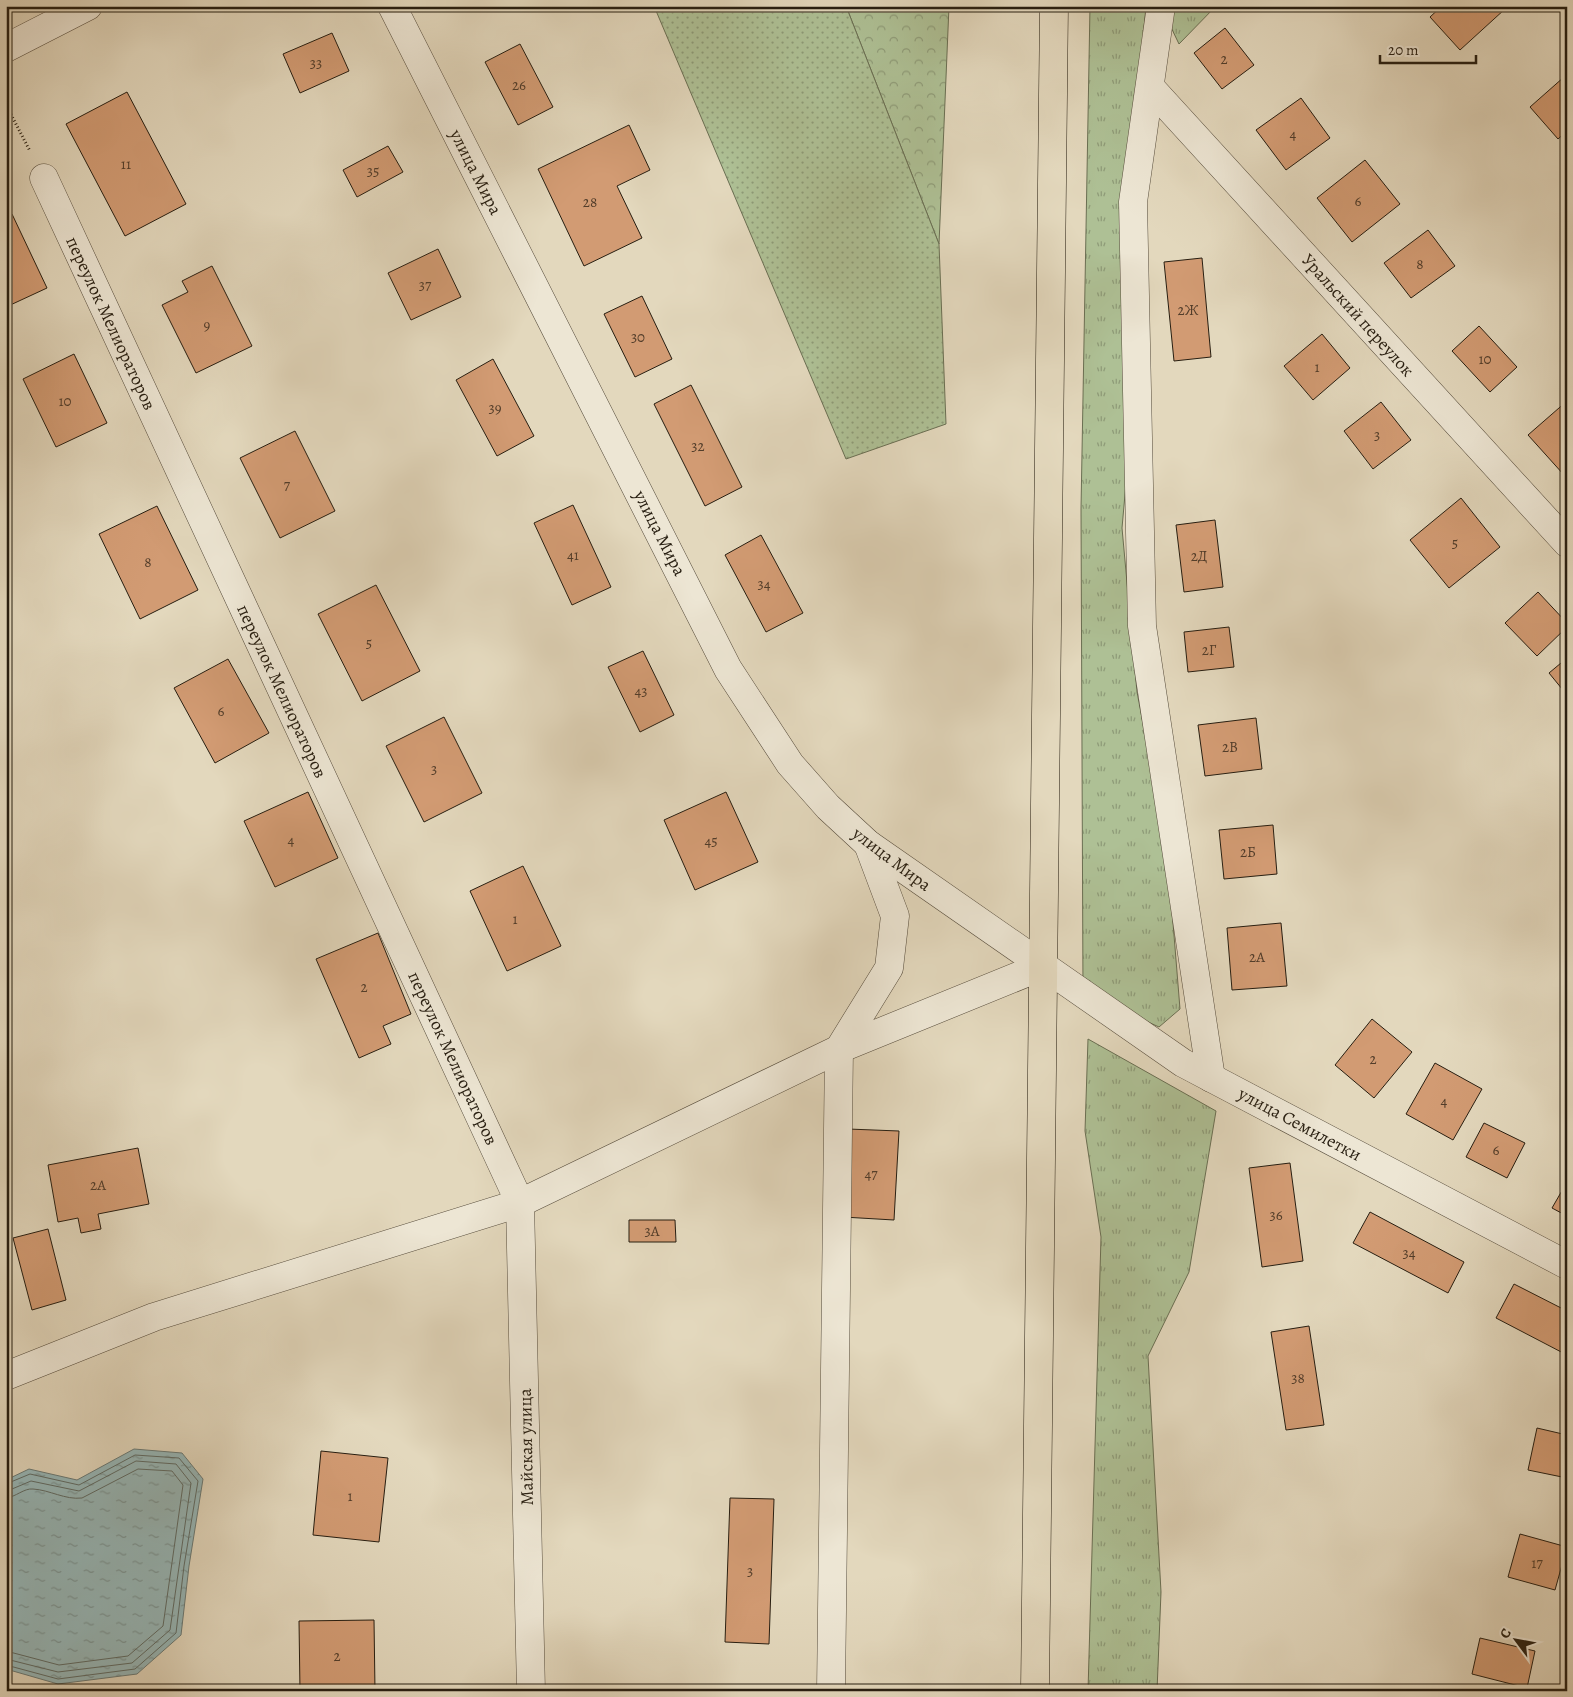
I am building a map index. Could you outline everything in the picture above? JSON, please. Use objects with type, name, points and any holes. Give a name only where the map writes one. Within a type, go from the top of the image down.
[{"type":"main road","points":[[1035,1691],[1054,6]]},
{"type":"street","points":[[6,48],[88,6]]},
{"type":"street","name":"улица Мира","points":[[392,6],[728,669],[790,764],[828,808],[868,844],[1043,966]]},
{"type":"street","points":[[1161,6],[1134,202],[1142,626],[1211,1078]]},
{"type":"street","name":"Уральский переулок","points":[[1150,87],[1567,543]]},
{"type":"street","name":"переулок Мелиораторов","points":[[44,178],[520,1203]]},
{"type":"street","points":[[832,1691],[839,1050],[889,968],[895,916],[868,844]]},
{"type":"street","points":[[6,1376],[154,1317],[520,1203],[839,1050],[1043,966]]},
{"type":"street","name":"улица Семилетки","points":[[1043,966],[1183,1063],[1567,1265]]},
{"type":"street","name":"Майская улица","points":[[520,1203],[531,1691]]},
{"type":"path","points":[[6,105],[44,178]]},
{"type":"green space","points":[[654,6],[846,6],[939,244],[946,424],[846,459]]},
{"type":"green space","points":[[846,6],[949,6],[939,244]]},
{"type":"green space","points":[[1090,6],[1146,6],[1128,461],[1122,528],[1137,692],[1167,849],[1180,1009],[1159,1027],[1083,992],[1081,509]]},
{"type":"green space","points":[[1171,6],[1216,6],[1179,44],[1168,21]]},
{"type":"green space","points":[[1088,1039],[1216,1111],[1189,1272],[1148,1356],[1161,1592],[1157,1691],[1088,1691],[1101,1237],[1085,1131]]},
{"type":"water","points":[[134,1449],[182,1453],[203,1479],[189,1566],[181,1635],[137,1674],[58,1684],[6,1669],[6,1480],[29,1469],[77,1480]]},
{"type":"building","points":[[1442,6],[1503,6],[1505,9],[1460,50],[1430,17]]},
{"type":"building","points":[[1225,28],[1254,65],[1222,89],[1194,53]]},
{"type":"building","points":[[332,33],[349,71],[300,93],[283,54]]},
{"type":"building","points":[[520,44],[553,107],[518,125],[485,62]]},
{"type":"building","points":[[1564,77],[1567,80],[1567,131],[1558,139],[1530,107]]},
{"type":"building","points":[[127,92],[186,204],[125,236],[66,124]]},
{"type":"building","points":[[1301,98],[1330,138],[1286,170],[1256,130]]},
{"type":"building","points":[[629,125],[650,170],[617,186],[642,238],[584,266],[538,169]]},
{"type":"building","points":[[388,146],[403,172],[357,197],[343,170]]},
{"type":"building","points":[[1365,160],[1400,204],[1352,242],[1317,198]]},
{"type":"building","points":[[12,214],[47,288],[6,307],[6,217]]},
{"type":"building","points":[[1428,230],[1455,266],[1411,298],[1384,263]]},
{"type":"building","points":[[438,249],[461,297],[411,320],[388,273]]},
{"type":"building","points":[[1202,258],[1211,357],[1174,361],[1164,262]]},
{"type":"building","points":[[212,266],[252,346],[196,373],[162,305],[188,292],[182,281]]},
{"type":"building","points":[[642,296],[672,359],[635,377],[604,314]]},
{"type":"building","points":[[1479,326],[1517,367],[1490,392],[1452,351]]},
{"type":"building","points":[[1322,334],[1350,368],[1313,400],[1284,366]]},
{"type":"building","points":[[74,354],[107,423],[56,447],[23,379]]},
{"type":"building","points":[[493,359],[534,436],[497,456],[456,380]]},
{"type":"building","points":[[691,385],[742,487],[705,506],[654,404]]},
{"type":"building","points":[[1567,401],[1567,473],[1564,475],[1528,435]]},
{"type":"building","points":[[1381,402],[1411,440],[1373,469],[1344,431]]},
{"type":"building","points":[[295,431],[335,511],[280,538],[240,458]]},
{"type":"building","points":[[1461,498],[1500,547],[1449,588],[1410,540]]},
{"type":"building","points":[[573,505],[611,587],[572,605],[534,523]]},
{"type":"building","points":[[157,506],[198,590],[140,619],[99,534]]},
{"type":"building","points":[[1215,520],[1223,587],[1184,592],[1176,525]]},
{"type":"building","points":[[761,535],[803,613],[766,632],[725,555]]},
{"type":"building","points":[[376,585],[420,671],[362,701],[318,614]]},
{"type":"building","points":[[1538,592],[1567,623],[1567,627],[1537,656],[1505,623]]},
{"type":"building","points":[[1229,627],[1234,667],[1188,672],[1184,632]]},
{"type":"building","points":[[643,651],[674,715],[640,732],[608,667]]},
{"type":"building","points":[[1567,658],[1567,695],[1549,673]]},
{"type":"building","points":[[228,659],[269,733],[215,763],[174,688]]},
{"type":"building","points":[[444,717],[482,793],[424,822],[386,746]]},
{"type":"building","points":[[1256,718],[1262,769],[1205,776],[1198,725]]},
{"type":"building","points":[[308,792],[338,858],[275,887],[244,821]]},
{"type":"building","points":[[726,792],[758,862],[695,890],[664,820]]},
{"type":"building","points":[[1273,825],[1277,874],[1224,879],[1219,830]]},
{"type":"building","points":[[523,866],[561,946],[507,971],[470,891]]},
{"type":"building","points":[[1281,923],[1287,986],[1232,990],[1227,928]]},
{"type":"building","points":[[378,933],[411,1014],[383,1026],[391,1044],[359,1058],[316,959]]},
{"type":"building","points":[[1372,1019],[1412,1052],[1374,1098],[1335,1065]]},
{"type":"building","points":[[1435,1063],[1482,1089],[1453,1140],[1406,1114]]},
{"type":"building","points":[[1484,1123],[1525,1143],[1507,1178],[1466,1157]]},
{"type":"building","points":[[848,1129],[899,1131],[894,1220],[843,1217]]},
{"type":"building","points":[[138,1148],[149,1204],[98,1214],[101,1229],[81,1233],[78,1218],[58,1222],[48,1165]]},
{"type":"building","points":[[1290,1163],[1303,1261],[1262,1267],[1249,1168]]},
{"type":"building","points":[[1567,1182],[1567,1216],[1552,1208]]},
{"type":"building","points":[[1370,1212],[1464,1262],[1448,1293],[1353,1243]]},
{"type":"building","points":[[629,1220],[675,1220],[676,1242],[629,1242]]},
{"type":"building","points":[[48,1229],[66,1300],[32,1310],[13,1238]]},
{"type":"building","points":[[1514,1284],[1567,1311],[1567,1355],[1496,1318]]},
{"type":"building","points":[[1309,1326],[1324,1425],[1286,1430],[1271,1332]]},
{"type":"building","points":[[1537,1428],[1567,1435],[1567,1478],[1528,1470]]},
{"type":"building","points":[[321,1451],[388,1458],[379,1542],[313,1535]]},
{"type":"building","points":[[730,1498],[774,1499],[769,1644],[725,1642]]},
{"type":"building","points":[[1520,1534],[1567,1547],[1555,1590],[1508,1577]]},
{"type":"building","points":[[374,1620],[375,1691],[300,1691],[299,1621]]},
{"type":"building","points":[[1480,1638],[1535,1651],[1527,1688],[1472,1674]]}]
